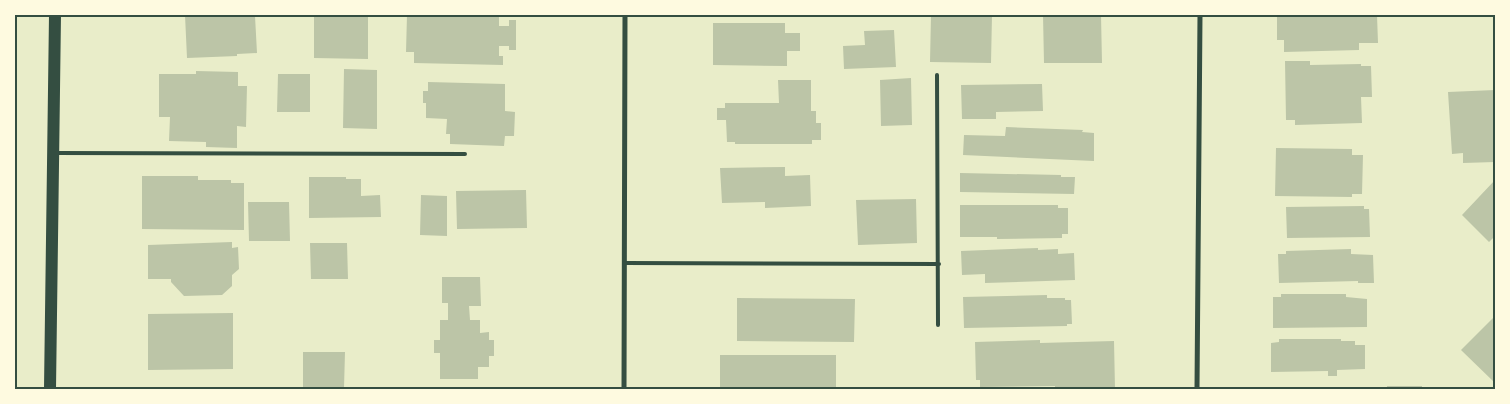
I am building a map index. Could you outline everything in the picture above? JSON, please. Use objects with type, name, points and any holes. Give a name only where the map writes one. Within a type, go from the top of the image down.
[{"type":"main road","points":[[50,389],[55,15]]},
{"type":"street","points":[[624,389],[626,263],[625,15]]},
{"type":"street","points":[[1196,389],[1200,15]]},
{"type":"lane","points":[[937,75],[938,325]]},
{"type":"lane","points":[[53,153],[465,154]]},
{"type":"lane","points":[[626,263],[939,264]]},
{"type":"building","points":[[185,15],[255,16],[257,53],[237,54],[237,56],[187,58]]},
{"type":"building","points":[[407,15],[499,15],[499,26],[509,26],[509,20],[516,20],[516,50],[509,50],[509,46],[499,46],[499,56],[503,56],[503,65],[414,63],[414,52],[406,52]]},
{"type":"building","points":[[931,15],[992,15],[991,63],[930,62]]},
{"type":"building","points":[[1043,15],[1101,15],[1102,63],[1044,63]]},
{"type":"building","points":[[1277,15],[1377,15],[1378,43],[1359,43],[1359,50],[1284,52],[1284,40],[1277,40]]},
{"type":"building","points":[[314,16],[368,16],[368,59],[314,58]]},
{"type":"building","points":[[713,23],[785,23],[785,33],[800,33],[800,51],[787,51],[787,66],[713,65]]},
{"type":"building","points":[[894,30],[896,67],[844,69],[843,46],[865,45],[864,31]]},
{"type":"building","points":[[1285,61],[1310,61],[1310,65],[1361,64],[1361,66],[1371,66],[1372,97],[1361,97],[1362,123],[1295,125],[1295,120],[1286,120]]},
{"type":"building","points":[[344,69],[377,70],[377,129],[343,128]]},
{"type":"building","points":[[196,71],[238,72],[238,86],[247,86],[246,127],[237,126],[237,148],[206,147],[206,142],[169,141],[170,117],[159,117],[159,74],[196,74]]},
{"type":"building","points":[[278,74],[310,74],[310,112],[277,112]]},
{"type":"building","points":[[911,78],[912,125],[881,126],[880,80]]},
{"type":"building","points":[[778,80],[811,80],[811,111],[816,111],[816,123],[821,123],[821,140],[812,140],[812,144],[735,144],[735,142],[727,142],[726,120],[717,120],[717,108],[725,108],[725,103],[779,103]]},
{"type":"building","points":[[428,82],[505,84],[505,111],[515,112],[514,136],[505,136],[504,146],[450,144],[450,134],[446,134],[447,119],[426,118],[426,103],[423,103],[423,91],[428,91]]},
{"type":"building","points":[[1042,84],[1043,111],[996,112],[996,119],[962,119],[961,85]]},
{"type":"building","points":[[1495,90],[1495,162],[1463,163],[1463,153],[1452,154],[1448,92]]},
{"type":"building","points":[[1006,127],[1083,130],[1082,132],[1094,133],[1094,161],[963,155],[964,135],[1005,136]]},
{"type":"building","points":[[1276,148],[1352,149],[1352,155],[1363,155],[1362,194],[1352,194],[1352,197],[1275,196]]},
{"type":"building","points":[[785,167],[785,176],[810,175],[811,206],[765,208],[765,202],[722,203],[720,168]]},
{"type":"building","points":[[960,173],[1061,175],[1061,177],[1075,177],[1074,194],[960,192]]},
{"type":"building","points":[[142,176],[198,176],[198,180],[231,180],[231,183],[244,183],[244,230],[142,229]]},
{"type":"building","points":[[309,177],[361,179],[361,196],[380,195],[381,217],[309,218]]},
{"type":"building","points":[[1495,180],[1495,236],[1489,242],[1462,215]]},
{"type":"building","points":[[526,190],[527,228],[457,229],[456,191]]},
{"type":"building","points":[[421,195],[447,196],[447,236],[420,235]]},
{"type":"building","points":[[916,199],[917,243],[858,245],[856,200]]},
{"type":"building","points":[[248,202],[289,202],[290,241],[249,241]]},
{"type":"building","points":[[960,205],[1058,205],[1058,208],[1068,208],[1068,234],[1062,234],[1062,238],[997,239],[997,237],[960,237]]},
{"type":"building","points":[[1364,206],[1364,209],[1369,209],[1370,237],[1287,238],[1286,207]]},
{"type":"building","points":[[232,242],[232,248],[238,247],[239,269],[232,275],[232,286],[222,295],[184,296],[171,282],[171,279],[148,279],[148,245]]},
{"type":"building","points":[[310,243],[347,243],[348,279],[311,279]]},
{"type":"building","points":[[1038,248],[1038,250],[1058,249],[1058,254],[1074,253],[1075,280],[985,283],[985,274],[962,275],[961,251]]},
{"type":"building","points":[[1351,249],[1351,254],[1373,255],[1374,283],[1358,283],[1358,281],[1279,283],[1278,254],[1286,254],[1286,251]]},
{"type":"building","points":[[442,277],[480,277],[481,306],[469,306],[470,320],[480,320],[480,333],[489,332],[489,340],[494,340],[494,356],[489,356],[489,367],[478,367],[478,379],[440,379],[440,353],[434,353],[434,340],[440,340],[440,320],[448,320],[448,303],[442,303]]},
{"type":"building","points":[[1281,294],[1346,294],[1346,297],[1367,299],[1367,327],[1273,328],[1273,297],[1281,297]]},
{"type":"building","points":[[1047,295],[1047,298],[1071,300],[1072,324],[1067,324],[1067,326],[964,328],[963,297]]},
{"type":"building","points":[[737,298],[855,299],[854,342],[737,341]]},
{"type":"building","points":[[233,313],[233,369],[148,370],[148,314]]},
{"type":"building","points":[[1495,316],[1495,383],[1461,350]]},
{"type":"building","points":[[1279,339],[1341,339],[1341,341],[1355,341],[1355,345],[1365,345],[1365,369],[1337,370],[1337,376],[1328,376],[1328,371],[1271,372],[1271,343],[1279,342]]},
{"type":"building","points":[[1040,340],[1040,343],[1114,341],[1115,389],[1055,389],[1055,386],[980,387],[980,380],[976,380],[975,342]]},
{"type":"building","points":[[303,352],[345,352],[344,388],[303,387]]},
{"type":"building","points":[[720,355],[836,355],[836,389],[720,389]]},
{"type":"building","points":[[1387,386],[1422,386],[1422,389],[1387,389]]}]
